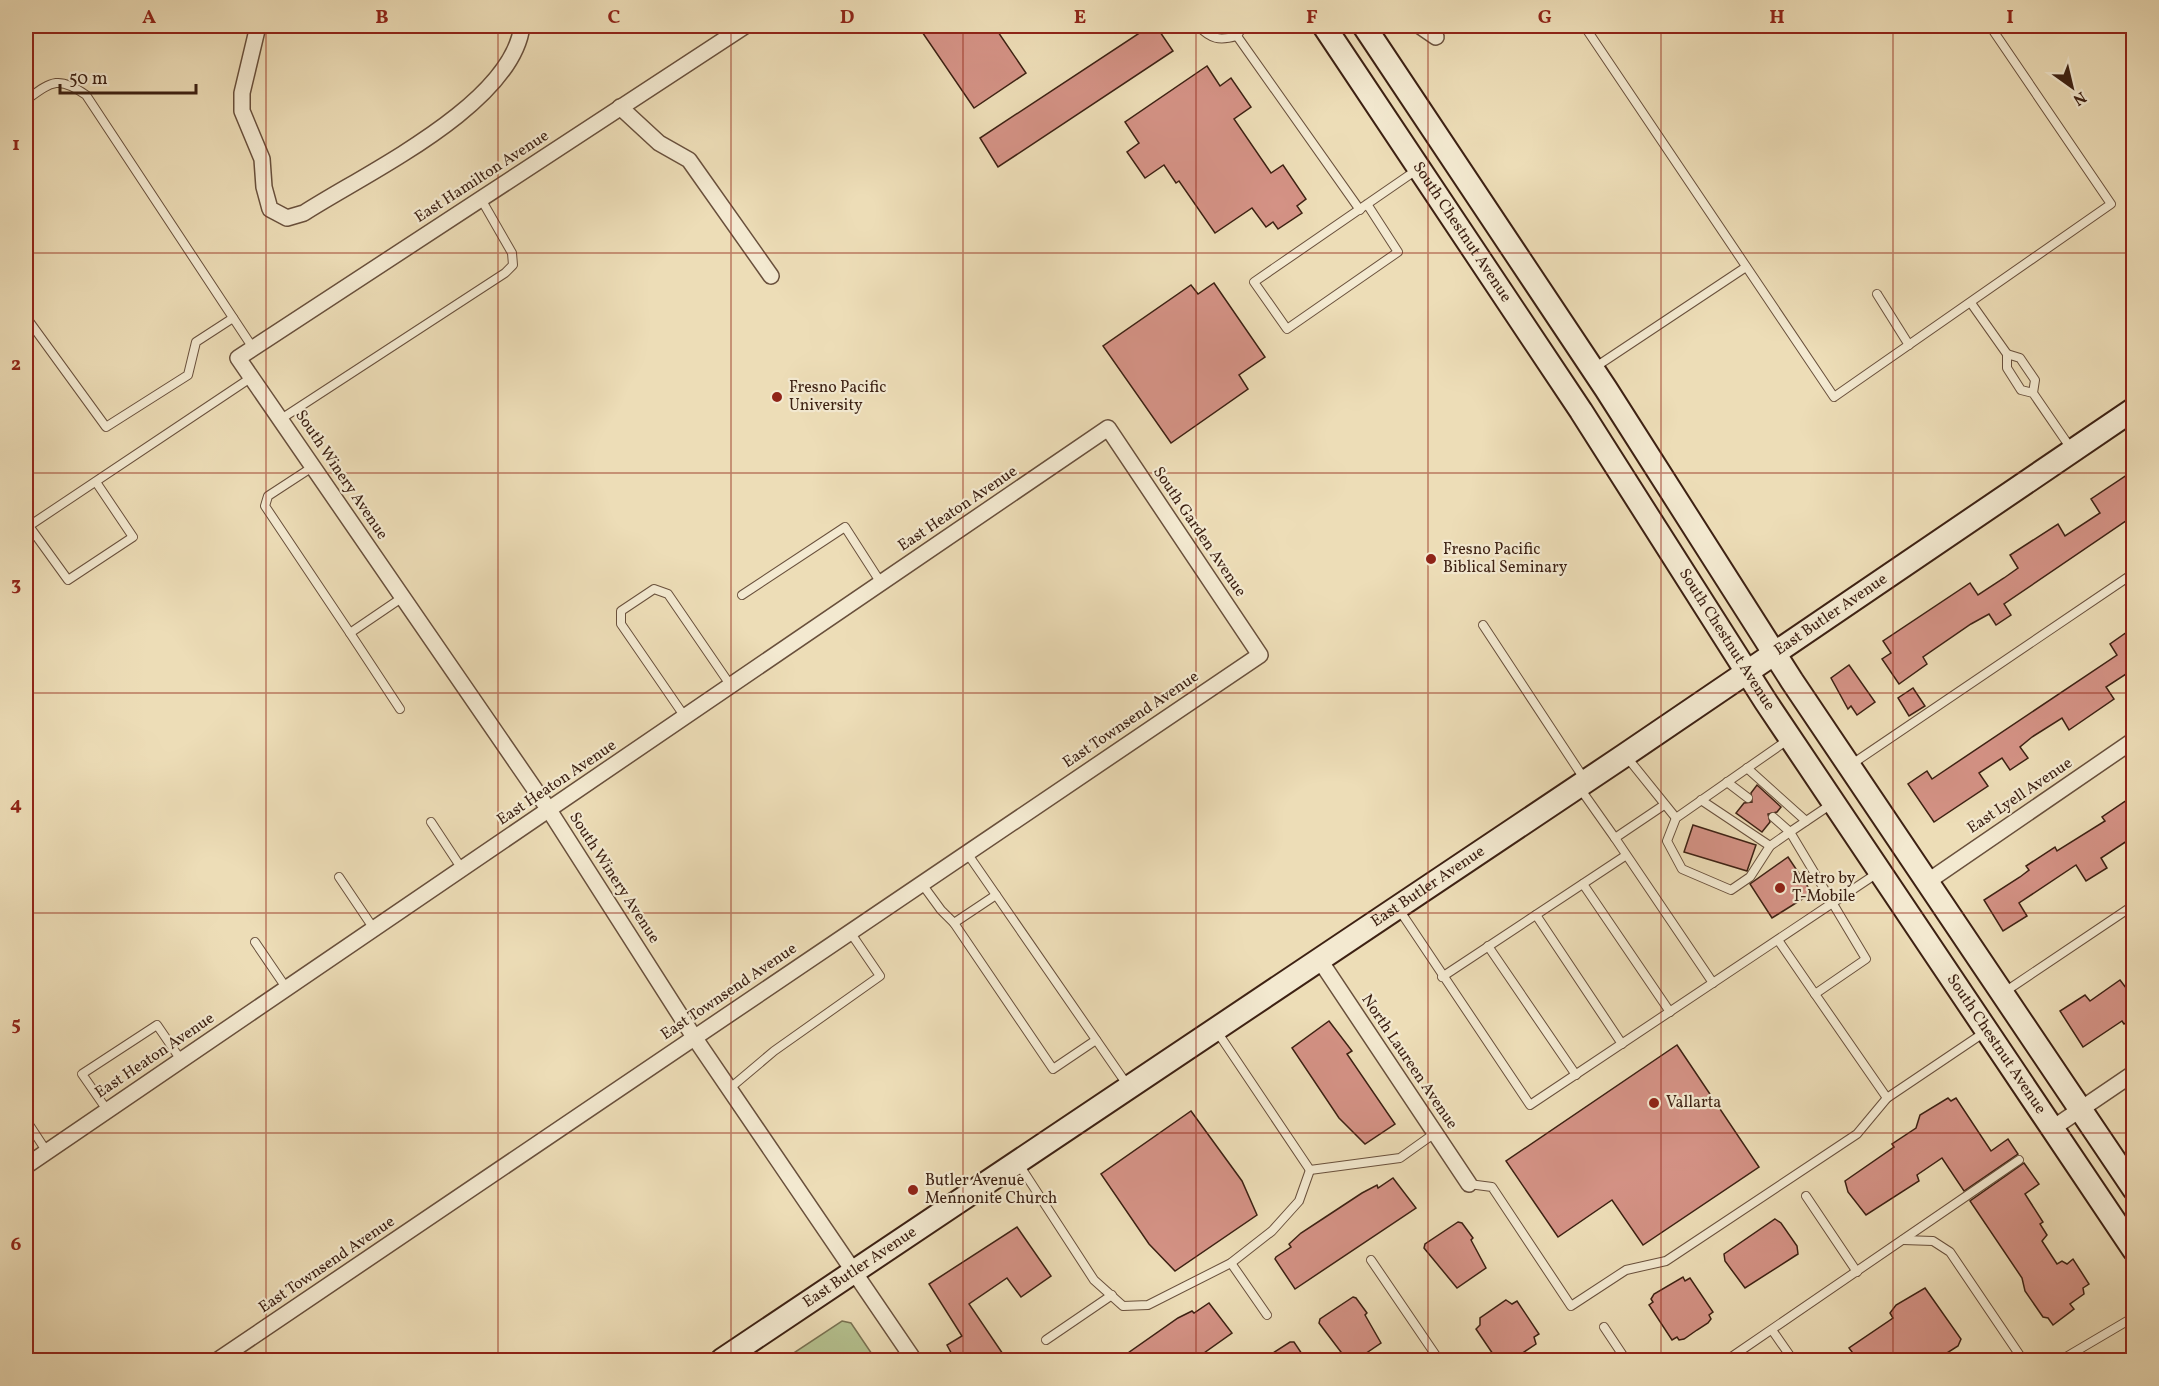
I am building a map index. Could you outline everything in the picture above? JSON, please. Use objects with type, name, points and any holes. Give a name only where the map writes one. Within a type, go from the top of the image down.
[{"type":"main road","name":"South Chestnut Avenue","points":[[1324,26],[1581,411],[1747,672],[2133,1250]]},
{"type":"main road","name":"South Chestnut Avenue","points":[[1364,26],[1593,369],[1775,654],[2133,1190]]},
{"type":"main road","name":"East Butler Avenue","points":[[722,1360],[1775,654],[2133,409]]},
{"type":"street","points":[[258,26],[242,93],[242,111],[262,159],[264,188],[270,209],[287,218],[304,213],[417,147],[477,98],[509,60],[520,39],[522,26]]},
{"type":"street","name":"East Hamilton Avenue","points":[[238,358],[746,26]]},
{"type":"street","points":[[1420,26],[1436,37]]},
{"type":"street","points":[[620,107],[659,143],[689,160],[771,276]]},
{"type":"street","name":"South Winery Avenue","points":[[238,358],[549,810],[694,1037],[914,1360]]},
{"type":"street","name":"East Heaton Avenue","points":[[26,1166],[1107,428]]},
{"type":"street","name":"South Garden Avenue","points":[[1107,428],[1260,655]]},
{"type":"street","name":"East Townsend Avenue","points":[[218,1360],[1260,655]]},
{"type":"street","name":"East Lyell Avenue","points":[[1927,882],[2133,740]]},
{"type":"street","name":"North Laureen Avenue","points":[[1319,959],[1469,1184]]},
{"type":"street","points":[[2053,1128],[2133,1073]]},
{"type":"lane","points":[[1198,26],[1208,36],[1221,40],[1237,36],[1243,26]]},
{"type":"lane","points":[[1593,26],[1587,30],[1834,397],[2111,204],[1990,26]]},
{"type":"lane","points":[[1237,36],[1360,210]]},
{"type":"lane","points":[[26,100],[52,82],[70,83],[86,94],[253,348]]},
{"type":"lane","points":[[1367,204],[1398,252],[1287,329],[1254,282],[1360,210],[1367,204],[1420,168]]},
{"type":"lane","points":[[281,418],[506,273],[513,265],[512,253],[481,199]]},
{"type":"lane","points":[[1593,369],[1746,267]]},
{"type":"lane","points":[[1877,294],[1910,345]]},
{"type":"lane","points":[[1971,303],[2007,354],[2007,368],[2021,390],[2033,393],[2073,451]]},
{"type":"lane","points":[[26,317],[106,426],[188,375],[196,342],[232,318]]},
{"type":"lane","points":[[2007,354],[2020,358],[2035,380],[2033,393]]},
{"type":"lane","points":[[96,482],[133,537],[68,580],[27,527],[252,377]]},
{"type":"lane","points":[[314,466],[268,496],[265,506],[400,709]]},
{"type":"lane","points":[[742,595],[845,527],[881,583]]},
{"type":"lane","points":[[1849,766],[2133,573]]},
{"type":"lane","points":[[685,717],[621,624],[621,611],[629,605],[654,589],[668,594],[731,686]]},
{"type":"lane","points":[[350,633],[403,597]]},
{"type":"lane","points":[[1483,625],[1626,856],[1713,983]]},
{"type":"lane","points":[[1791,738],[1676,818],[1667,841],[1682,869],[1731,890],[1750,877],[1770,846],[1834,802]]},
{"type":"lane","points":[[1625,755],[1676,818]]},
{"type":"lane","points":[[1747,768],[1806,821]]},
{"type":"lane","points":[[1727,782],[1748,798]]},
{"type":"lane","points":[[1701,800],[1770,846]]},
{"type":"lane","points":[[1615,838],[1664,805]]},
{"type":"lane","points":[[1773,818],[1790,832],[1866,959],[1815,994]]},
{"type":"lane","points":[[431,822],[462,869]]},
{"type":"lane","points":[[967,853],[1129,1088]]},
{"type":"lane","points":[[1442,977],[1626,856]]},
{"type":"lane","points":[[1398,906],[1442,977],[1530,1106],[1880,871]]},
{"type":"lane","points":[[339,877],[374,929]]},
{"type":"lane","points":[[922,884],[941,910],[954,923],[1053,1069],[1096,1040]]},
{"type":"lane","points":[[1583,884],[1670,1012]]},
{"type":"lane","points":[[954,923],[996,895]]},
{"type":"lane","points":[[2002,994],[2133,905]]},
{"type":"lane","points":[[1536,915],[1622,1044]]},
{"type":"lane","points":[[729,1089],[774,1051],[880,976],[850,932]]},
{"type":"lane","points":[[1778,940],[1887,1098]]},
{"type":"lane","points":[[255,942],[287,989]]},
{"type":"lane","points":[[1488,946],[1576,1075]]},
{"type":"lane","points":[[107,1110],[82,1074],[157,1025],[181,1060]]},
{"type":"lane","points":[[1215,1029],[1310,1170]]},
{"type":"lane","points":[[1469,1184],[1492,1187],[1571,1306],[1626,1270],[1666,1261],[1857,1134],[1887,1098],[1986,1030]]},
{"type":"lane","points":[[26,1120],[46,1152]]},
{"type":"lane","points":[[1310,1170],[1400,1158],[1434,1133]]},
{"type":"lane","points":[[1727,1360],[2019,1160]]},
{"type":"lane","points":[[1018,1163],[1094,1280],[1123,1306],[1148,1305],[1231,1263],[1272,1231],[1299,1201],[1310,1170]]},
{"type":"lane","points":[[1806,1196],[1857,1272]]},
{"type":"lane","points":[[1904,1240],[1933,1241],[1950,1252],[2021,1360]]},
{"type":"lane","points":[[1371,1260],[1439,1360]]},
{"type":"lane","points":[[1231,1263],[1267,1315]]},
{"type":"lane","points":[[1046,1340],[1112,1295]]},
{"type":"lane","points":[[2061,1360],[2133,1317]]},
{"type":"lane","points":[[1604,1327],[1626,1360]]},
{"type":"lane","points":[[1772,1330],[1793,1360]]},
{"type":"green space","points":[[842,1321],[851,1323],[876,1360],[783,1360]]},
{"type":"building","points":[[918,26],[994,26],[1026,73],[974,108]]},
{"type":"building","points":[[1150,26],[1156,26],[1173,51],[998,167],[980,138]]},
{"type":"building","points":[[1207,66],[1220,86],[1231,78],[1251,107],[1234,119],[1271,173],[1283,165],[1306,199],[1297,206],[1302,213],[1278,229],[1273,222],[1266,227],[1252,208],[1215,233],[1179,181],[1176,183],[1164,165],[1145,178],[1127,152],[1139,143],[1125,122]]},
{"type":"building","points":[[1214,283],[1265,357],[1239,375],[1248,389],[1171,443],[1103,346],[1191,285],[1198,294]]},
{"type":"building","points":[[2133,471],[2133,516],[2004,604],[2011,615],[1996,625],[1989,614],[1971,624],[1923,657],[1927,664],[1899,684],[1882,659],[1891,653],[1883,641],[1970,583],[1978,595],[2004,578],[2018,568],[2010,555],[2058,524],[2065,536],[2100,513],[2091,499]]},
{"type":"building","points":[[2127,632],[2133,641],[2133,678],[2129,672],[2106,687],[2114,699],[2069,730],[2062,718],[2032,737],[2020,747],[2028,758],[2010,770],[2002,758],[1979,773],[1988,786],[1934,822],[1908,784],[1927,771],[1932,779],[2117,655],[2110,644]]},
{"type":"building","points":[[1849,665],[1875,702],[1857,715],[1851,706],[1848,709],[1831,678]]},
{"type":"building","points":[[1913,688],[1925,706],[1909,716],[1898,698]]},
{"type":"building","points":[[1757,785],[1781,807],[1777,812],[1768,814],[1770,822],[1762,832],[1736,813],[1744,803],[1752,802],[1751,793]]},
{"type":"building","points":[[2133,796],[2133,837],[2101,858],[2107,868],[2086,881],[2076,865],[2019,903],[2027,916],[2003,931],[1984,900],[2020,877],[2029,870],[2026,866],[2055,847],[2057,851],[2105,821],[2102,817]]},
{"type":"building","points":[[1693,825],[1756,845],[1747,871],[1684,852]]},
{"type":"building","name":"Metro by T-Mobile","points":[[1788,857],[1812,893],[1772,918],[1750,884]]},
{"type":"building","points":[[2120,980],[2126,988],[2133,982],[2133,1018],[2124,1024],[2122,1021],[2083,1047],[2060,1011],[2085,995],[2090,1001]]},
{"type":"building","points":[[1329,1021],[1352,1051],[1347,1054],[1395,1124],[1365,1144],[1339,1118],[1292,1048]]},
{"type":"building","name":"Vallarta","points":[[1677,1045],[1759,1167],[1643,1245],[1612,1200],[1558,1237],[1506,1161]]},
{"type":"building","points":[[1948,1098],[1951,1101],[1956,1098],[1991,1151],[2008,1139],[2018,1154],[1964,1191],[1942,1158],[1917,1175],[1919,1181],[1866,1215],[1848,1192],[1845,1181],[1894,1147],[1892,1144],[1916,1128],[1920,1115]]},
{"type":"building","points":[[1191,1111],[1242,1181],[1257,1215],[1175,1271],[1149,1244],[1101,1174]]},
{"type":"building","points":[[2024,1163],[2039,1184],[2025,1194],[2043,1222],[2040,1224],[2047,1235],[2042,1241],[2057,1264],[2062,1261],[2067,1264],[2073,1259],[2089,1284],[2083,1288],[2084,1294],[2070,1304],[2074,1309],[2053,1325],[2048,1318],[2043,1317],[2025,1291],[2022,1278],[1970,1201]]},
{"type":"building","points":[[1393,1178],[1416,1208],[1295,1289],[1275,1259],[1276,1257],[1291,1247],[1289,1244],[1301,1233],[1362,1193],[1377,1185],[1378,1188]]},
{"type":"building","points":[[1775,1219],[1781,1223],[1797,1246],[1798,1254],[1745,1288],[1725,1261],[1724,1254]]},
{"type":"building","points":[[1458,1222],[1462,1223],[1473,1238],[1471,1240],[1486,1268],[1457,1288],[1424,1248],[1425,1244]]},
{"type":"building","points":[[1017,1227],[1051,1276],[1021,1297],[1007,1278],[969,1304],[1007,1360],[955,1360],[947,1345],[962,1336],[929,1284]]},
{"type":"building","points":[[1683,1277],[1685,1281],[1690,1278],[1713,1312],[1709,1315],[1711,1319],[1708,1323],[1684,1339],[1679,1340],[1677,1337],[1672,1340],[1649,1305],[1653,1302],[1651,1299],[1654,1294]]},
{"type":"building","points":[[1925,1288],[1961,1339],[1958,1346],[1936,1360],[1858,1360],[1849,1348],[1893,1318],[1890,1313],[1896,1305]]},
{"type":"building","points":[[1353,1297],[1367,1313],[1365,1315],[1381,1343],[1356,1360],[1347,1360],[1319,1323],[1320,1319]]},
{"type":"building","points":[[1506,1300],[1512,1304],[1517,1301],[1539,1334],[1534,1337],[1536,1344],[1512,1360],[1497,1360],[1476,1329],[1480,1325],[1480,1318]]},
{"type":"building","points":[[1209,1303],[1232,1333],[1194,1360],[1118,1360],[1178,1318],[1192,1311],[1194,1313]]},
{"type":"building","points":[[1290,1342],[1294,1342],[1306,1360],[1262,1360]]},
{"type":"place","name":"Fresno Pacific University","points":[[777,397]]},
{"type":"place","name":"Fresno Pacific Biblical Seminary","points":[[1431,559]]},
{"type":"place","name":"Metro by T-Mobile","points":[[1780,888]]},
{"type":"place","name":"Vallarta","points":[[1654,1103]]},
{"type":"place","name":"Butler Avenue Mennonite Church","points":[[913,1190]]}]
